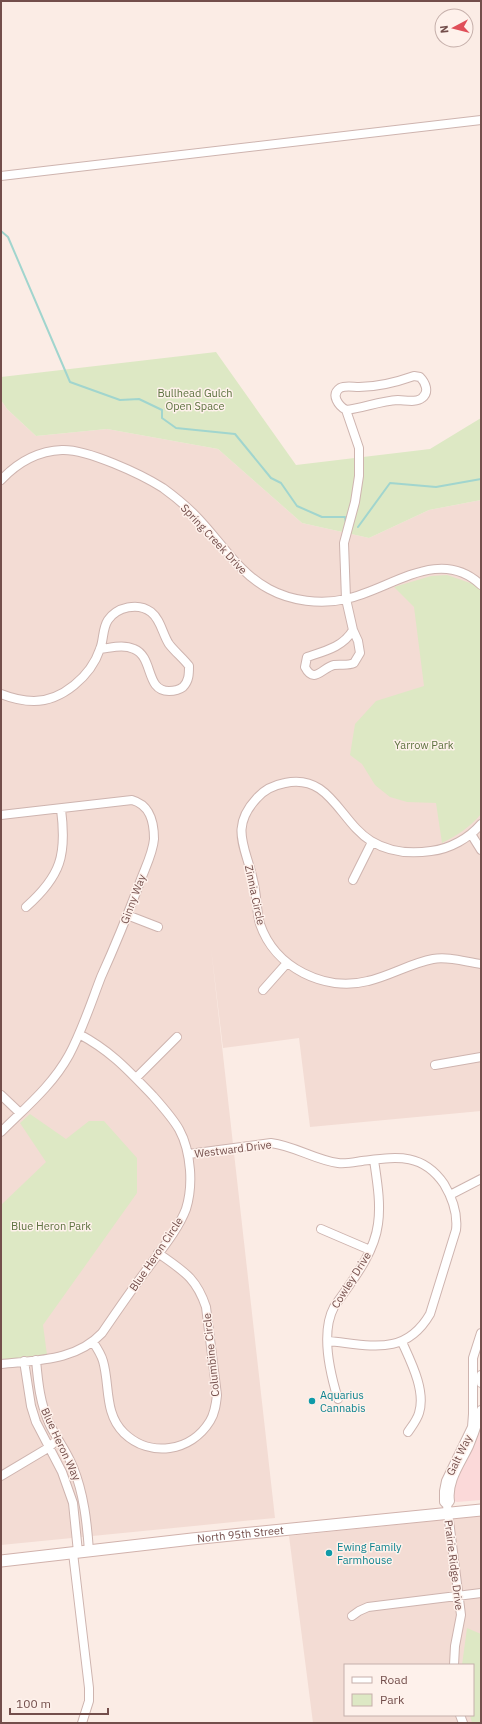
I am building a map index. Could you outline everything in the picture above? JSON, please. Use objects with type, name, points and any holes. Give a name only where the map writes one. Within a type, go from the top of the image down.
[{"type":"main road","name":"North 95th Street","points":[[1,1561],[447,1509],[481,1510]]},
{"type":"street","points":[[1,176],[481,120]]},
{"type":"street","points":[[346,410],[383,402],[415,401],[421,399],[426,394],[425,382],[420,376],[414,376],[384,385],[359,387],[348,386],[340,388],[337,393],[336,399],[338,406],[346,410],[359,448],[359,476],[355,502],[344,543],[346,599],[360,653],[358,659],[354,663],[334,665],[318,675],[307,671],[305,667],[307,657],[335,648],[345,641],[353,630]]},
{"type":"street","name":"Spring Creek Drive","points":[[1,480],[19,464],[33,456],[48,452],[63,450],[78,451],[116,464],[162,487],[173,496],[195,515],[240,569],[255,581],[270,590],[308,600],[327,601],[346,599],[428,570],[442,568],[468,574],[481,585]]},
{"type":"street","points":[[1,694],[14,698],[35,701],[57,696],[75,685],[88,670],[100,649],[103,632],[108,620],[117,611],[127,607],[150,611],[159,620],[164,636],[170,646],[189,666],[189,677],[184,686],[180,689],[175,691],[164,691],[156,686],[151,678],[148,664],[135,649],[118,646],[100,649]]},
{"type":"street","name":"Zinnia Circle","points":[[471,834],[452,845],[434,851],[404,852],[387,848],[372,842],[351,824],[328,795],[310,784],[296,782],[279,784],[262,793],[248,808],[240,835],[254,881],[260,924],[271,945],[287,963],[307,975],[325,982],[354,984],[369,981],[431,959],[443,958],[481,964]]},
{"type":"street","name":"Ginny Way","points":[[1,816],[132,800],[140,803],[150,813],[154,839],[152,852],[79,1034],[68,1056],[40,1095],[1,1132]]},
{"type":"street","points":[[26,908],[42,893],[53,879],[62,852],[64,833],[61,809]]},
{"type":"street","points":[[481,824],[471,834],[481,850]]},
{"type":"street","points":[[353,880],[372,842]]},
{"type":"street","points":[[127,915],[158,927]]},
{"type":"street","points":[[263,990],[287,963]]},
{"type":"street","name":"Blue Heron Circle","points":[[1,1364],[66,1355],[80,1350],[93,1342],[102,1333],[158,1254],[186,1209],[190,1196],[191,1182],[189,1154],[183,1136],[171,1116],[136,1078],[112,1055],[98,1044],[79,1034]]},
{"type":"street","points":[[136,1078],[177,1037]]},
{"type":"street","points":[[435,1065],[481,1057]]},
{"type":"street","points":[[1,1095],[20,1113]]},
{"type":"street","name":"Westward Drive","points":[[189,1154],[272,1143],[280,1144],[326,1161],[341,1163],[400,1157],[412,1159],[424,1164],[438,1177],[450,1195],[455,1207],[456,1230],[430,1314],[424,1324],[416,1333],[402,1342],[389,1345],[377,1346],[328,1341]]},
{"type":"street","name":"Cowley Drive","points":[[338,1399],[332,1380],[327,1328],[330,1314],[364,1262],[370,1250],[378,1225],[380,1208],[374,1160]]},
{"type":"street","points":[[450,1195],[479,1182]]},
{"type":"street","points":[[321,1229],[370,1250]]},
{"type":"street","name":"Columbine Circle","points":[[93,1342],[100,1352],[104,1362],[111,1412],[120,1428],[133,1441],[156,1449],[168,1449],[182,1446],[204,1431],[216,1408],[217,1395],[206,1307],[201,1293],[186,1273],[158,1254]]},
{"type":"street","name":"Galt Way","points":[[447,1509],[443,1496],[446,1480],[472,1427],[473,1358],[481,1333]]},
{"type":"street","points":[[402,1342],[416,1375],[420,1392],[419,1414],[408,1432]]},
{"type":"street","name":"Blue Heron Way","points":[[36,1360],[42,1404],[50,1424],[73,1466],[81,1490],[89,1551]]},
{"type":"street","name":"Blue Heron Way","points":[[24,1361],[31,1406],[36,1422],[48,1448],[62,1472],[73,1503],[75,1553],[89,1688],[88,1707],[82,1723]]},
{"type":"street","points":[[481,1375],[481,1383]]},
{"type":"street","name":"Galt Way","points":[[447,1509],[450,1501],[452,1481],[473,1436],[481,1410]]},
{"type":"street","points":[[1,1476],[48,1448],[58,1439]]},
{"type":"street","name":"Prairie Ridge Drive","points":[[447,1509],[461,1620],[455,1646],[454,1664]]},
{"type":"street","points":[[352,1616],[368,1607],[481,1593]]},
{"type":"shaded area","points":[[1,400],[7,409],[36,436],[107,429],[218,449],[302,523],[369,538],[429,510],[481,500],[481,1111],[310,1127],[299,1038],[223,1048],[211,948],[275,1518],[1,1545]]},
{"type":"shaded area","points":[[481,1424],[481,1500],[457,1502],[454,1501],[452,1487]]},
{"type":"shaded area","points":[[481,1516],[481,1723],[313,1723],[289,1536]]},
{"type":"green space","name":"Bullhead Gulch Open Space","points":[[216,352],[296,465],[430,449],[481,418],[481,500],[429,510],[369,538],[302,523],[218,449],[107,429],[36,436],[7,409],[1,400],[1,377]]},
{"type":"green space","name":"Yarrow Park","points":[[447,575],[476,585],[481,589],[481,814],[473,823],[442,843],[436,803],[407,802],[390,797],[375,785],[362,764],[350,755],[355,724],[376,701],[424,686],[414,607],[394,587],[431,576]]},
{"type":"green space","name":"Blue Heron Park","points":[[30,1114],[66,1139],[89,1121],[104,1121],[137,1158],[137,1193],[43,1325],[47,1355],[1,1361],[1,1205],[46,1162],[20,1123]]},
{"type":"green space","points":[[467,1628],[481,1634],[481,1723],[472,1723],[470,1716],[474,1716],[474,1664],[462,1664]]},
{"type":"waterway","points":[[1,231],[8,237],[70,382],[120,400],[139,399],[162,410],[162,418],[176,428],[235,434],[271,478],[281,483],[297,506],[322,517],[345,517],[346,523]]},
{"type":"waterway","points":[[358,527],[390,483],[436,487],[481,479]]},
{"type":"place","name":"Aquarius Cannabis","points":[[312,1401]]},
{"type":"place","name":"Ewing Family Farmhouse","points":[[329,1553]]}]
